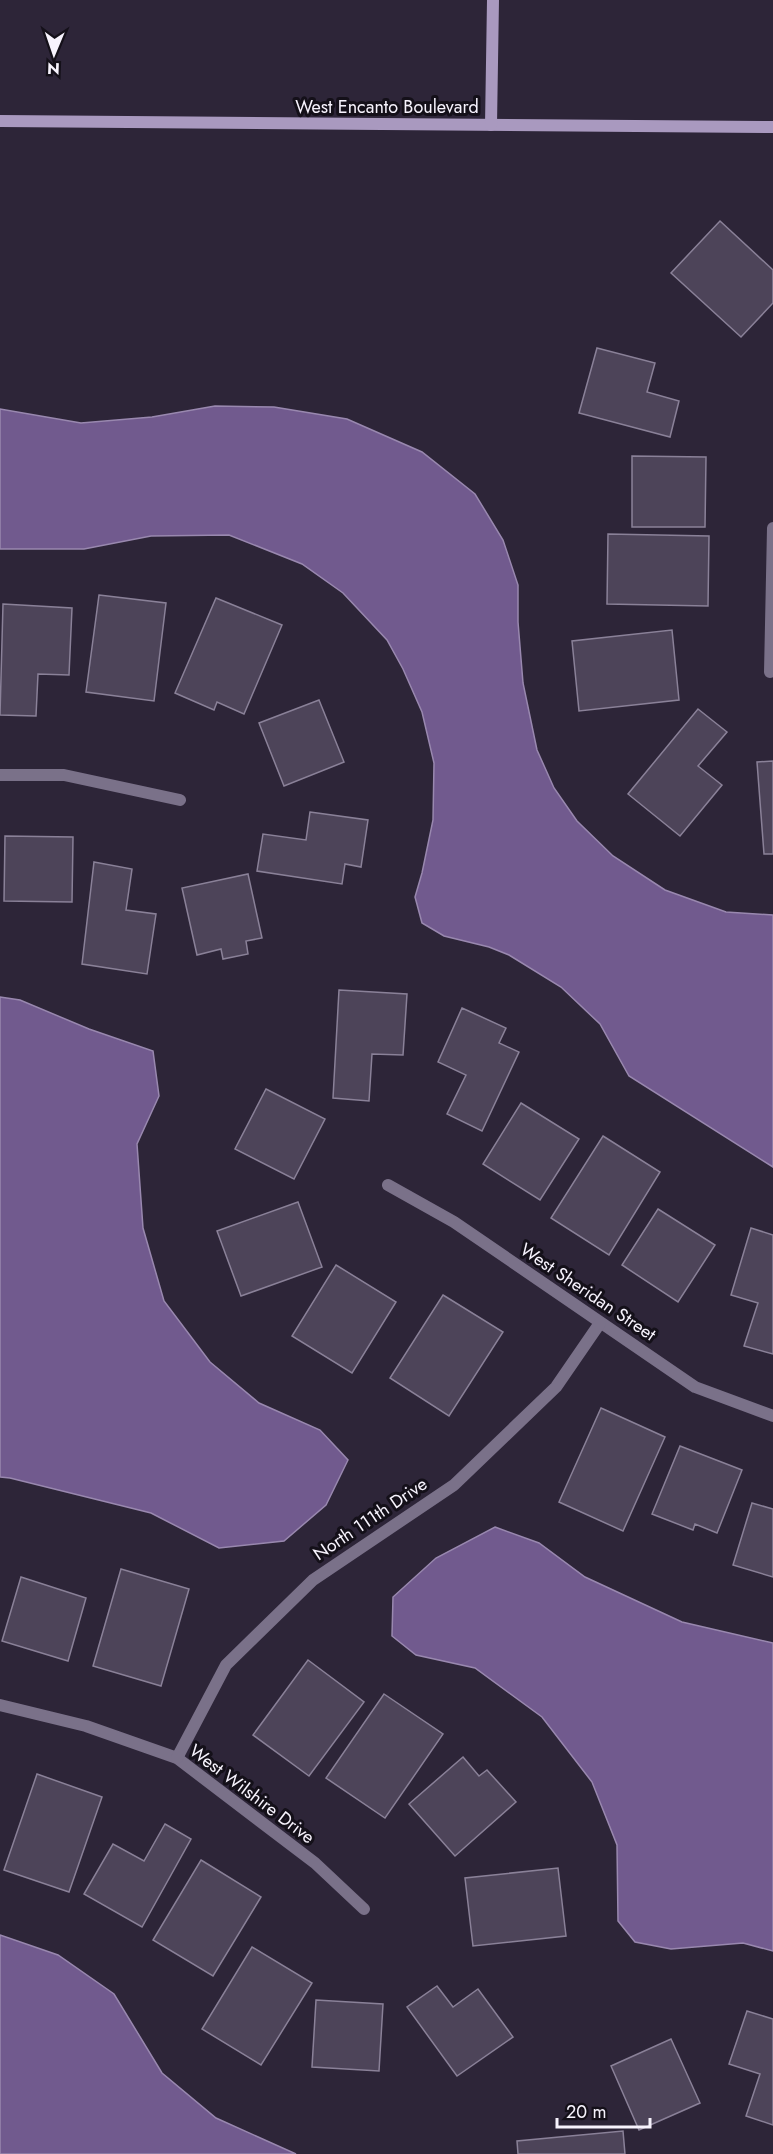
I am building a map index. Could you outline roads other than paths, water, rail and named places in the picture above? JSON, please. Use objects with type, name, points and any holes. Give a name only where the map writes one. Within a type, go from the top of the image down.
[{"type":"street","points":[[491,125],[493,0]]},
{"type":"street","name":"West Encanto Boulevard","points":[[0,121],[773,127]]},
{"type":"street","points":[[770,672],[773,528]]},
{"type":"street","points":[[0,775],[64,775],[180,800]]},
{"type":"street","name":"West Sheridan Street","points":[[388,1185],[454,1222],[695,1387],[773,1416]]},
{"type":"street","name":"North 111th Drive","points":[[177,1758],[226,1665],[313,1580],[454,1485],[556,1387],[600,1323]]},
{"type":"street","name":"West Wilshire Drive","points":[[0,1705],[86,1726],[177,1758],[315,1863],[364,1909]]}]
